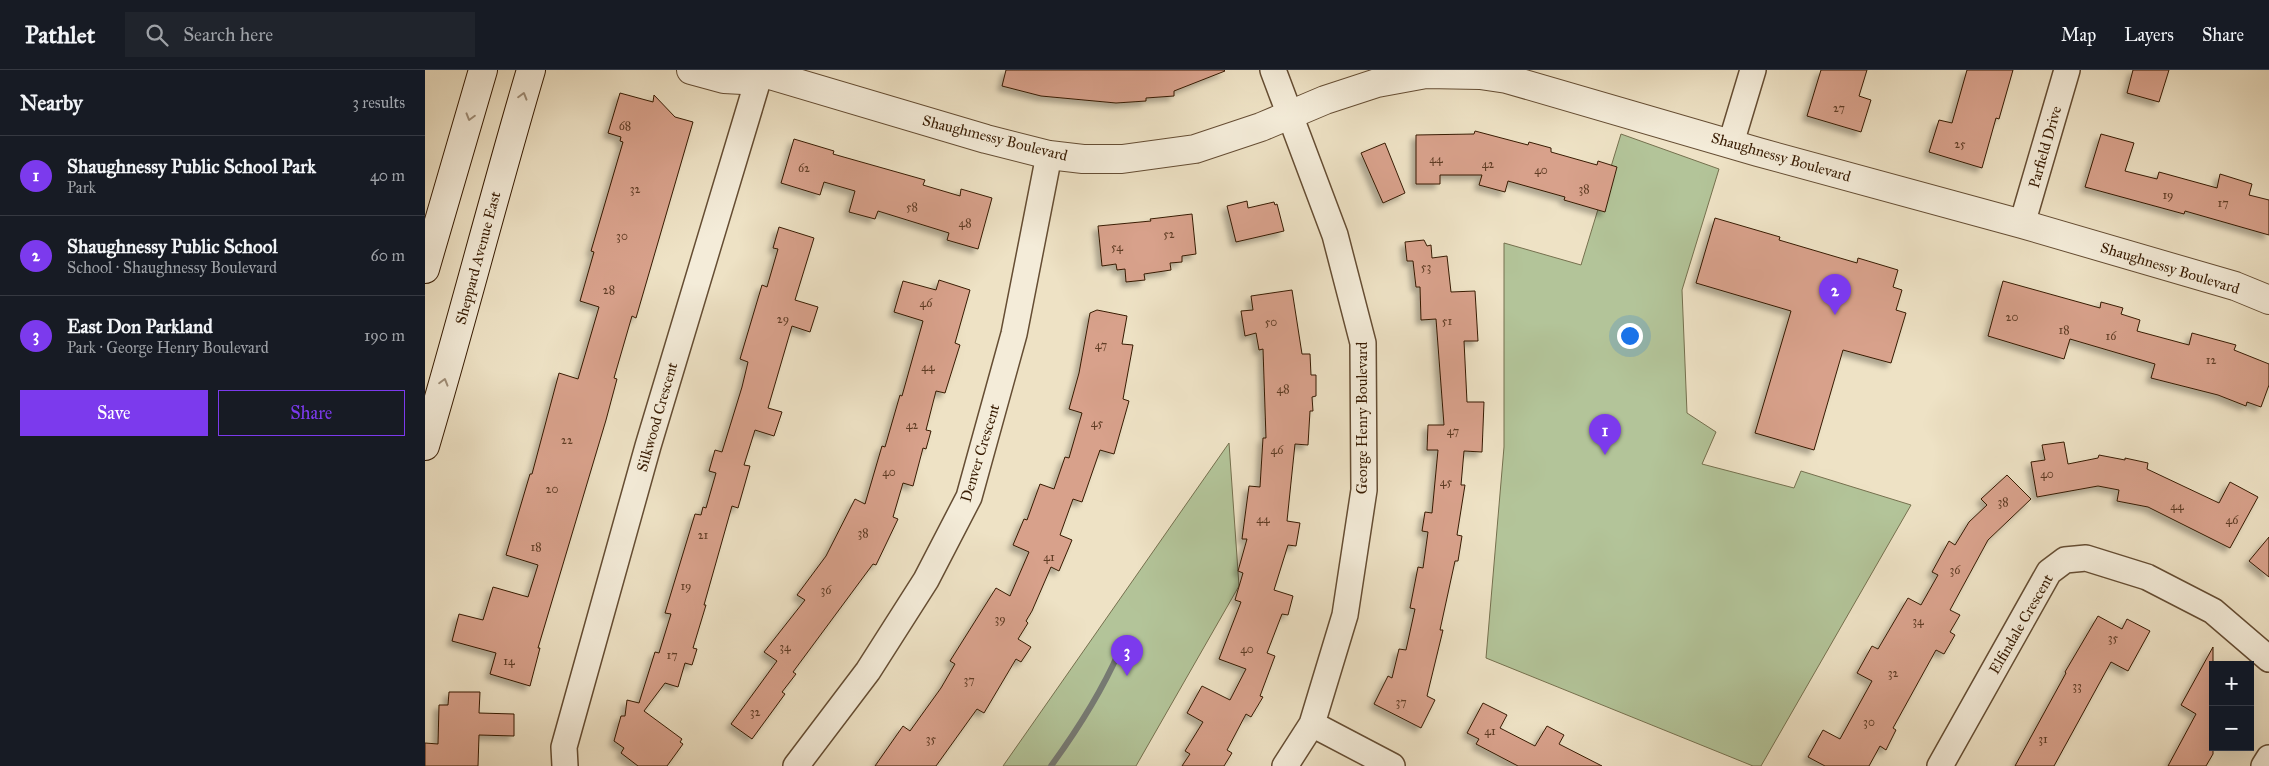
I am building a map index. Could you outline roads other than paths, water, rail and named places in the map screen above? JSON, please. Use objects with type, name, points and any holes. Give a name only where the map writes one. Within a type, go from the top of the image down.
[{"type":"street","points":[[425,269],[483,70]]},
{"type":"street","name":"Sheppard Avenue East","points":[[425,446],[461,322],[495,189],[531,70]]},
{"type":"street","points":[[691,70],[724,79],[743,80],[760,71]]},
{"type":"street","name":"George Henry Boulevard","points":[[1273,70],[1335,235],[1363,343],[1364,490],[1345,615],[1312,724],[1285,766]]},
{"type":"street","points":[[1731,143],[1753,70]]},
{"type":"street","name":"Parfield Drive","points":[[2022,224],[2067,70]]},
{"type":"street","name":"Shaughmessy Boulevard","points":[[760,71],[986,139],[1049,155],[1083,159],[1122,159],[1195,149],[1290,115]]},
{"type":"street","name":"Silkwood Crescent","points":[[565,766],[564,747],[648,446],[760,71]]},
{"type":"street","name":"Shaughnessy Boulevard","points":[[1290,115],[1325,100],[1377,83],[1426,74],[1480,75],[1507,79],[2022,224],[2235,286],[2269,300]]},
{"type":"street","name":"Denver Crescent","points":[[796,766],[868,671],[926,580],[969,497],[1014,334],[1049,155]]},
{"type":"street","name":"Elfindale Crescent","points":[[1940,766],[2049,572],[2065,560],[2086,558],[2147,577],[2213,610],[2269,659]]},
{"type":"street","points":[[1312,724],[1392,766]]},
{"type":"street","points":[[2264,766],[2269,758]]},
{"type":"waterway","points":[[1051,766],[1105,682],[1119,652]]},
{"type":"place","name":"Shaughnessy Public School","points":[[1835,315]]},
{"type":"place","name":"Shaughnessy Public School Park","points":[[1605,455]]},
{"type":"place","name":"East Don Parkland","points":[[1127,676]]}]
